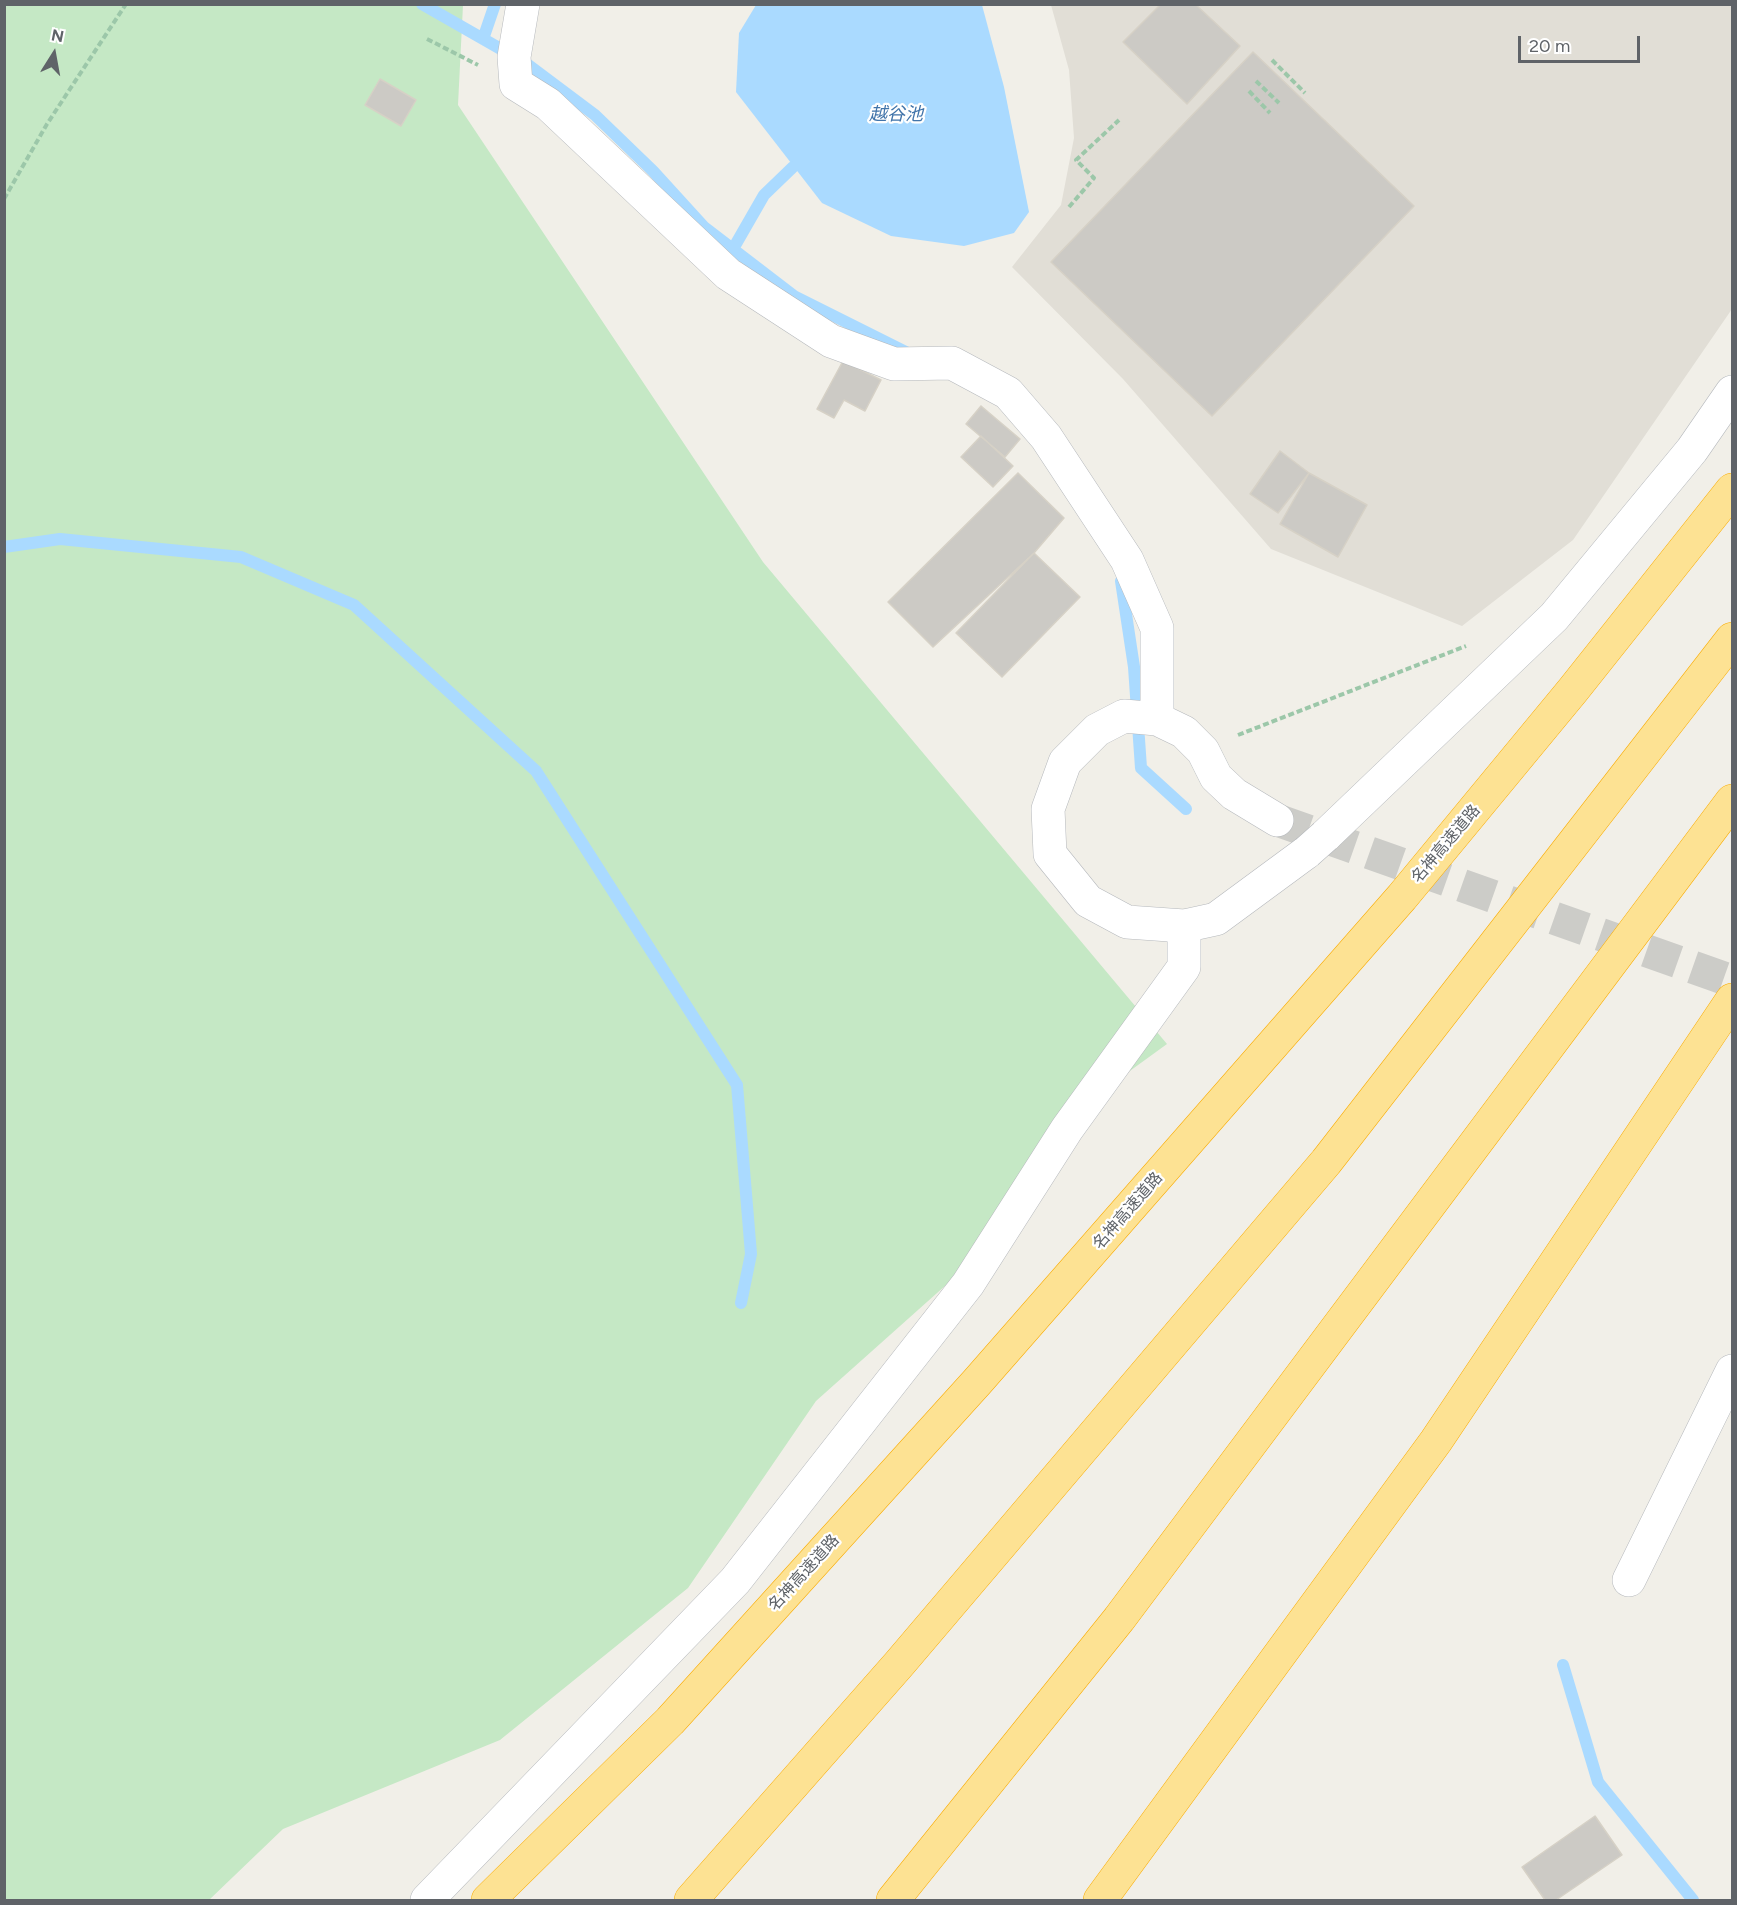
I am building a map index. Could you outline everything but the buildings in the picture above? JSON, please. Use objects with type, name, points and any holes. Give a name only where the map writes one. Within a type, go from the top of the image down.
[{"type":"highway","name":"名神高速道路","points":[[488,1900],[670,1720],[985,1373],[1402,897],[1573,690],[1732,490]]},
{"type":"highway","points":[[691,1900],[899,1664],[1326,1162],[1732,639]]},
{"type":"highway","points":[[893,1900],[1119,1619],[1732,801]]},
{"type":"highway","points":[[1100,1900],[1436,1441],[1732,1000]]},
{"type":"street","points":[[523,4],[514,57],[516,84],[548,104],[728,274],[831,341],[894,364],[948,362],[1008,393],[1046,437],[1127,560],[1157,628],[1145,718]]},
{"type":"street","points":[[1277,820],[1234,795],[1216,777],[1203,751],[1184,732],[1145,718],[1097,730],[1065,762],[1048,809],[1050,854],[1088,901],[1127,922],[1184,926],[1228,910],[1316,844],[1554,617],[1692,450],[1732,392]]},
{"type":"street","points":[[427,1900],[735,1581],[961,1293],[1067,1129],[1184,967],[1184,926]]},
{"type":"street","points":[[1629,1580],[1732,1371]]},
{"type":"path","points":[[4,199],[47,124],[126,4]]},
{"type":"path","points":[[427,39],[516,84]]},
{"type":"path","points":[[1272,60],[1305,93]]},
{"type":"path","points":[[1256,81],[1279,103]]},
{"type":"path","points":[[1249,91],[1270,113]]},
{"type":"path","points":[[1069,207],[1094,178],[1076,160],[1119,120]]},
{"type":"path","points":[[1227,739],[1478,642]]},
{"type":"shaded area","points":[[1051,5],[1732,5],[1732,309],[1573,540],[1462,626],[1271,549],[1123,379],[1012,267],[1061,205],[1074,138],[1069,70]]},
{"type":"green space","points":[[5,5],[463,5],[458,105],[763,562],[1167,1044],[1116,1081],[1011,1227],[816,1401],[688,1588],[500,1740],[283,1829],[209,1900],[5,1900]]},
{"type":"water","name":"越谷池","points":[[756,5],[982,5],[1004,87],[1029,212],[1014,233],[964,246],[891,236],[822,203],[736,92],[739,33]]},
{"type":"waterway","points":[[422,4],[527,64],[595,115],[653,171],[704,227],[794,296],[912,355]]},
{"type":"waterway","points":[[483,39],[495,4]]},
{"type":"waterway","points":[[733,249],[764,195],[793,167]]},
{"type":"waterway","points":[[4,547],[60,539],[241,557],[354,605],[536,771],[737,1085],[751,1254],[741,1303]]},
{"type":"waterway","points":[[1121,581],[1134,667],[1141,768],[1186,809]]},
{"type":"waterway","points":[[1563,1665],[1598,1782],[1693,1900]]},
{"type":"tunnel","points":[[1277,820],[1732,981]]}]
